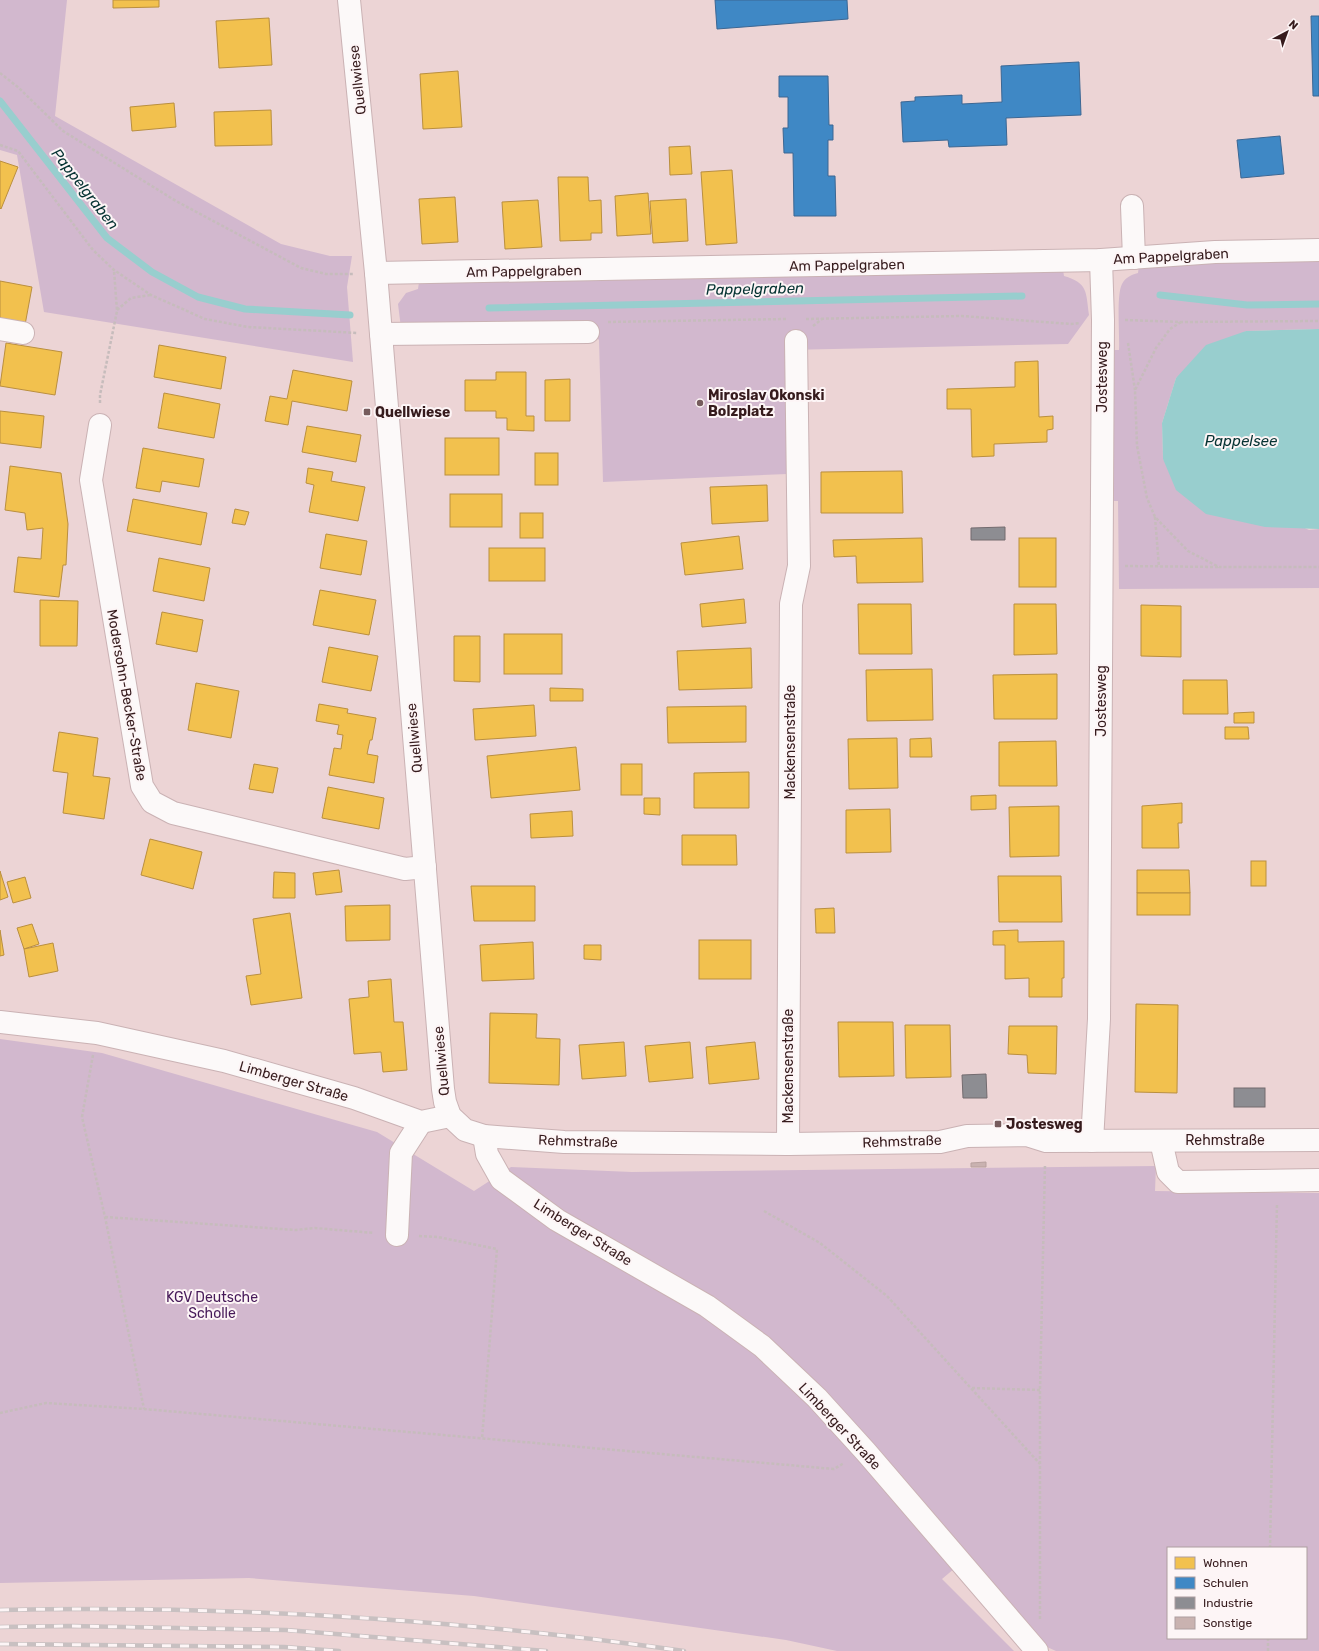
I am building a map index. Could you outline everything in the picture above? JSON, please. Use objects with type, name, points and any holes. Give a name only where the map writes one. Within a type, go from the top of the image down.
[{"type":"street","name":"Quellwiese","points":[[349,0],[376,273],[443,1089],[445,1102],[450,1116]]},
{"type":"street","points":[[1132,206],[1134,258]]},
{"type":"street","name":"Am Pappelgraben","points":[[376,273],[1101,260],[1215,252],[1319,250]]},
{"type":"street","name":"Jostesweg","points":[[1092,1141],[1099,1019],[1101,566],[1113,323],[1101,260]]},
{"type":"street","points":[[0,329],[24,333]]},
{"type":"street","points":[[381,334],[588,332]]},
{"type":"street","name":"Mackensenstraße","points":[[788,1144],[791,604],[799,566],[796,341]]},
{"type":"street","name":"Modersohn-Becker-Straße","points":[[100,425],[91,480],[142,786],[152,802],[173,813],[404,869],[425,867]]},
{"type":"street","name":"Limberger Straße","points":[[0,1022],[97,1033],[224,1061],[354,1098],[421,1122]]},
{"type":"street","points":[[397,1235],[401,1153],[421,1122],[450,1116],[465,1130],[484,1136]]},
{"type":"street","name":"Rehmstraße","points":[[484,1136],[564,1142],[788,1144],[940,1142],[967,1136],[998,1135],[1027,1136],[1046,1142],[1319,1140]]},
{"type":"street","name":"Limberger Straße","points":[[484,1136],[487,1154],[501,1179],[557,1220],[707,1306],[762,1346],[817,1398],[866,1452],[1037,1651]]},
{"type":"street","points":[[1161,1141],[1168,1172],[1178,1182],[1319,1180]]},
{"type":"path","points":[[0,73],[63,131],[176,201],[301,268],[326,274],[376,273]]},
{"type":"path","points":[[0,146],[18,151],[93,250],[114,270],[151,295],[205,319],[248,327],[381,334]]},
{"type":"path","points":[[100,425],[100,395],[117,311],[114,270]]},
{"type":"path","points":[[117,311],[131,298],[151,295]]},
{"type":"path","points":[[802,319],[962,316],[1071,324],[1113,323],[1121,320],[1145,319],[1181,322],[1319,321]]},
{"type":"path","points":[[588,332],[608,321],[788,319]]},
{"type":"path","points":[[1135,390],[1156,348],[1170,329],[1181,322]]},
{"type":"path","points":[[1127,335],[1135,390],[1137,446],[1147,498],[1155,517],[1159,567]]},
{"type":"path","points":[[1155,517],[1188,551],[1218,567]]},
{"type":"path","points":[[1101,566],[1319,567]]},
{"type":"path","points":[[97,1033],[82,1117],[105,1217],[144,1409]]},
{"type":"path","points":[[1040,1620],[1040,1390],[1046,1142]]},
{"type":"path","points":[[1270,1547],[1277,1180]]},
{"type":"path","points":[[764,1211],[820,1243],[887,1296],[1041,1464]]},
{"type":"path","points":[[105,1217],[438,1237],[497,1250],[482,1439]]},
{"type":"path","points":[[972,1388],[1040,1390]]},
{"type":"path","points":[[0,1413],[46,1403],[144,1409],[834,1469],[866,1452]]},
{"type":"path","points":[[1268,1639],[1268,1651]]},
{"type":"green space","points":[[0,0],[67,0],[55,116],[281,244],[330,256],[352,256],[347,287],[353,362],[44,312],[17,155],[0,150]]},
{"type":"green space","points":[[1319,261],[1319,329],[1246,331],[1176,378],[1162,423],[1163,459],[1309,530],[1319,529],[1319,588],[1119,589],[1118,501],[1111,501],[1112,350],[1119,350],[1119,297],[1122,284],[1129,277],[1138,273],[1139,265]]},
{"type":"green space","points":[[1063,270],[1064,276],[1082,285],[1086,294],[1089,315],[1068,344],[787,350],[787,474],[603,482],[599,340],[585,324],[401,328],[398,304],[406,293],[418,289],[419,282]]},
{"type":"green space","name":"KGV Deutsche Scholle","points":[[0,1039],[102,1053],[377,1132],[474,1191],[511,1167],[632,1172],[1156,1166],[1155,1191],[1319,1193],[1319,1651],[1056,1651],[1047,1647],[968,1557],[942,1579],[1014,1651],[837,1651],[786,1640],[474,1596],[249,1578],[0,1583]]},
{"type":"water","name":"Pappelsee","points":[[1319,329],[1319,529],[1265,527],[1206,514],[1176,490],[1163,459],[1162,423],[1176,378],[1206,345],[1246,331]]},
{"type":"building: Wohnen","points":[[113,0],[159,0],[159,7],[113,8]]},
{"type":"building: Wohnen","points":[[269,18],[272,65],[219,68],[216,21]]},
{"type":"building: Wohnen","points":[[458,71],[462,127],[423,129],[420,74]]},
{"type":"building: Wohnen","points":[[174,103],[176,127],[132,131],[130,107]]},
{"type":"building: Wohnen","points":[[271,110],[272,145],[215,146],[214,112]]},
{"type":"building: Wohnen","points":[[690,146],[692,174],[670,175],[669,147]]},
{"type":"building: Wohnen","points":[[0,161],[18,167],[1,209],[0,208]]},
{"type":"building: Wohnen","points":[[732,170],[737,243],[706,245],[701,172]]},
{"type":"building: Wohnen","points":[[558,177],[588,177],[589,201],[601,200],[602,233],[591,233],[591,240],[560,241]]},
{"type":"building: Wohnen","points":[[648,193],[651,234],[617,236],[615,196]]},
{"type":"building: Wohnen","points":[[455,197],[458,242],[422,244],[419,199]]},
{"type":"building: Wohnen","points":[[686,199],[688,241],[653,243],[650,201]]},
{"type":"building: Wohnen","points":[[538,200],[542,247],[505,249],[502,202]]},
{"type":"building: Wohnen","points":[[0,281],[32,287],[25,325],[0,320]]},
{"type":"building: Wohnen","points":[[6,343],[62,352],[55,395],[0,386]]},
{"type":"building: Wohnen","points":[[159,345],[226,357],[221,389],[154,377]]},
{"type":"building: Wohnen","points":[[1038,361],[1039,417],[1053,416],[1053,429],[1047,430],[1047,442],[994,444],[994,456],[972,457],[971,409],[947,409],[947,389],[1015,387],[1015,362]]},
{"type":"building: Wohnen","points":[[293,370],[352,381],[347,411],[292,401],[288,425],[265,421],[270,396],[287,399]]},
{"type":"building: Wohnen","points":[[496,372],[526,372],[526,416],[534,416],[534,431],[507,430],[507,418],[496,418],[496,411],[465,411],[465,380],[496,380]]},
{"type":"building: Wohnen","points":[[570,379],[570,421],[545,421],[545,380]]},
{"type":"building: Wohnen","points":[[164,393],[220,404],[214,438],[158,428]]},
{"type":"building: Wohnen","points":[[0,411],[44,416],[41,448],[0,443]]},
{"type":"building: Wohnen","points":[[307,426],[361,435],[356,462],[302,452]]},
{"type":"building: Wohnen","points":[[445,438],[499,438],[499,475],[445,475]]},
{"type":"building: Wohnen","points":[[143,448],[204,459],[199,487],[162,481],[160,492],[136,488]]},
{"type":"building: Wohnen","points":[[535,453],[558,453],[558,485],[535,485]]},
{"type":"building: Wohnen","points":[[10,466],[61,473],[68,524],[66,565],[63,565],[59,597],[14,592],[18,557],[41,559],[43,528],[27,530],[25,513],[5,510]]},
{"type":"building: Wohnen","points":[[308,468],[333,472],[331,481],[365,487],[358,521],[309,512],[314,485],[306,483]]},
{"type":"building: Wohnen","points":[[902,471],[903,513],[821,513],[821,472]]},
{"type":"building: Wohnen","points":[[767,485],[768,521],[712,524],[710,487]]},
{"type":"building: Wohnen","points":[[450,494],[502,494],[502,527],[450,527]]},
{"type":"building: Wohnen","points":[[133,499],[207,513],[201,545],[127,531]]},
{"type":"building: Wohnen","points":[[235,509],[249,512],[245,525],[232,523]]},
{"type":"building: Wohnen","points":[[520,513],[543,513],[543,538],[520,538]]},
{"type":"building: Wohnen","points":[[326,534],[367,541],[361,575],[320,568]]},
{"type":"building: Wohnen","points":[[739,536],[743,569],[685,575],[681,543]]},
{"type":"building: Wohnen","points":[[922,538],[923,582],[857,583],[856,556],[834,557],[833,540]]},
{"type":"building: Wohnen","points":[[1019,538],[1056,538],[1056,587],[1019,587]]},
{"type":"building: Wohnen","points":[[489,548],[545,548],[545,581],[489,581]]},
{"type":"building: Wohnen","points":[[159,558],[210,568],[204,601],[153,591]]},
{"type":"building: Wohnen","points":[[320,590],[376,600],[369,635],[313,625]]},
{"type":"building: Wohnen","points":[[744,599],[746,623],[702,627],[700,604]]},
{"type":"building: Wohnen","points":[[40,600],[78,601],[77,646],[40,646]]},
{"type":"building: Wohnen","points":[[858,604],[911,604],[912,654],[859,654]]},
{"type":"building: Wohnen","points":[[1014,604],[1056,604],[1057,654],[1014,655]]},
{"type":"building: Wohnen","points":[[1141,605],[1181,606],[1181,657],[1141,656]]},
{"type":"building: Wohnen","points":[[162,612],[203,620],[197,652],[156,644]]},
{"type":"building: Wohnen","points":[[504,634],[562,634],[562,674],[504,674]]},
{"type":"building: Wohnen","points":[[454,636],[480,636],[480,682],[454,681]]},
{"type":"building: Wohnen","points":[[329,647],[378,656],[371,691],[322,682]]},
{"type":"building: Wohnen","points":[[751,648],[752,688],[679,690],[677,651]]},
{"type":"building: Wohnen","points":[[932,669],[933,720],[867,721],[866,670]]},
{"type":"building: Wohnen","points":[[1057,674],[1057,719],[994,719],[993,675]]},
{"type":"building: Wohnen","points":[[1183,680],[1227,680],[1228,714],[1183,714]]},
{"type":"building: Wohnen","points":[[196,683],[239,691],[231,738],[188,730]]},
{"type":"building: Wohnen","points":[[550,688],[583,689],[583,701],[550,701]]},
{"type":"building: Wohnen","points":[[319,704],[348,709],[347,713],[376,718],[372,740],[370,740],[367,754],[378,756],[374,783],[329,775],[334,748],[341,749],[343,735],[337,734],[339,725],[316,721]]},
{"type":"building: Wohnen","points":[[534,705],[536,736],[475,740],[473,709]]},
{"type":"building: Wohnen","points":[[746,706],[746,742],[668,743],[667,707]]},
{"type":"building: Wohnen","points":[[1254,712],[1254,723],[1234,723],[1234,713]]},
{"type":"building: Wohnen","points":[[1225,727],[1248,727],[1249,739],[1225,739]]},
{"type":"building: Wohnen","points":[[59,732],[98,738],[93,776],[110,778],[104,819],[63,813],[68,773],[53,771]]},
{"type":"building: Wohnen","points":[[897,738],[898,788],[849,789],[848,739]]},
{"type":"building: Wohnen","points":[[931,738],[932,757],[910,757],[910,739]]},
{"type":"building: Wohnen","points":[[1056,741],[1057,786],[999,786],[999,742]]},
{"type":"building: Wohnen","points":[[576,747],[580,790],[491,798],[487,756]]},
{"type":"building: Wohnen","points":[[254,764],[278,768],[273,793],[249,789]]},
{"type":"building: Wohnen","points":[[621,764],[642,764],[642,795],[621,795]]},
{"type":"building: Wohnen","points":[[749,772],[749,808],[694,808],[694,773]]},
{"type":"building: Wohnen","points":[[328,787],[384,798],[379,829],[322,818]]},
{"type":"building: Wohnen","points":[[996,795],[996,809],[971,810],[971,796]]},
{"type":"building: Wohnen","points":[[644,798],[660,798],[660,815],[644,814]]},
{"type":"building: Wohnen","points":[[1182,803],[1182,823],[1178,823],[1179,848],[1142,848],[1142,806]]},
{"type":"building: Wohnen","points":[[1059,806],[1059,856],[1010,857],[1009,807]]},
{"type":"building: Wohnen","points":[[890,809],[891,852],[846,853],[846,810]]},
{"type":"building: Wohnen","points":[[572,811],[573,836],[531,838],[530,814]]},
{"type":"building: Wohnen","points":[[682,835],[736,835],[737,865],[682,865]]},
{"type":"building: Wohnen","points":[[150,839],[202,852],[193,889],[141,875]]},
{"type":"building: Wohnen","points":[[1251,861],[1266,861],[1266,886],[1251,886]]},
{"type":"building: Wohnen","points":[[339,870],[342,892],[316,895],[313,873]]},
{"type":"building: Wohnen","points":[[1137,870],[1189,870],[1190,893],[1137,893]]},
{"type":"building: Wohnen","points":[[0,871],[8,897],[0,900]]},
{"type":"building: Wohnen","points":[[274,872],[295,873],[295,898],[273,898]]},
{"type":"building: Wohnen","points":[[998,876],[1061,876],[1062,922],[999,922]]},
{"type":"building: Wohnen","points":[[25,877],[31,898],[13,903],[7,882]]},
{"type":"building: Wohnen","points":[[471,886],[535,886],[535,921],[474,921]]},
{"type":"building: Wohnen","points":[[1137,893],[1190,893],[1190,915],[1137,915]]},
{"type":"building: Wohnen","points":[[390,905],[390,940],[346,941],[345,906]]},
{"type":"building: Wohnen","points":[[834,908],[835,933],[816,933],[815,909]]},
{"type":"building: Wohnen","points":[[290,913],[302,998],[251,1005],[246,976],[261,974],[253,919]]},
{"type":"building: Wohnen","points":[[32,924],[39,944],[24,949],[17,928]]},
{"type":"building: Wohnen","points":[[0,930],[4,955],[0,956]]},
{"type":"building: Wohnen","points":[[1018,930],[1018,942],[1064,941],[1064,978],[1062,978],[1062,997],[1029,997],[1029,978],[1005,979],[1005,945],[993,945],[993,931]]},
{"type":"building: Wohnen","points":[[699,940],[751,940],[751,979],[699,979]]},
{"type":"building: Wohnen","points":[[533,942],[534,979],[482,981],[480,945]]},
{"type":"building: Wohnen","points":[[53,943],[58,971],[29,977],[24,949]]},
{"type":"building: Wohnen","points":[[584,945],[601,945],[601,960],[584,959]]},
{"type":"building: Wohnen","points":[[391,979],[394,1022],[403,1022],[407,1070],[383,1072],[381,1052],[354,1054],[349,999],[369,997],[368,981]]},
{"type":"building: Wohnen","points":[[1136,1004],[1178,1005],[1177,1093],[1135,1092]]},
{"type":"building: Wohnen","points":[[490,1013],[537,1014],[536,1038],[560,1039],[559,1085],[489,1083]]},
{"type":"building: Wohnen","points":[[838,1022],[893,1022],[894,1076],[839,1077]]},
{"type":"building: Wohnen","points":[[905,1025],[950,1025],[951,1077],[906,1078]]},
{"type":"building: Wohnen","points":[[1009,1026],[1057,1026],[1056,1074],[1028,1073],[1027,1055],[1008,1054]]},
{"type":"building: Wohnen","points":[[624,1042],[626,1076],[582,1079],[579,1045]]},
{"type":"building: Wohnen","points":[[690,1042],[693,1078],[649,1082],[645,1046]]},
{"type":"building: Wohnen","points":[[755,1042],[759,1079],[709,1084],[706,1047]]},
{"type":"building: Schulen","points":[[715,0],[847,0],[848,19],[717,29]]},
{"type":"building: Schulen","points":[[1311,16],[1319,16],[1319,96],[1313,96]]},
{"type":"building: Schulen","points":[[1079,62],[1081,115],[1006,118],[1007,145],[949,147],[948,140],[903,142],[901,102],[915,101],[915,97],[962,95],[962,104],[1002,102],[1001,66]]},
{"type":"building: Schulen","points":[[779,76],[828,76],[829,125],[833,125],[833,140],[828,140],[828,176],[835,176],[836,216],[794,216],[793,153],[784,153],[783,128],[788,128],[788,97],[779,97]]},
{"type":"building: Schulen","points":[[1280,136],[1284,174],[1241,178],[1237,140]]},
{"type":"building: Industrie","points":[[1005,527],[1005,540],[971,540],[971,528]]},
{"type":"building: Industrie","points":[[986,1074],[987,1098],[963,1098],[962,1075]]},
{"type":"building: Industrie","points":[[1234,1088],[1265,1088],[1265,1107],[1234,1107]]},
{"type":"building: Sonstige","points":[[986,1162],[986,1167],[971,1167],[971,1163]]},
{"type":"waterway","name":"Pappelgraben","points":[[0,101],[107,238],[152,272],[198,297],[245,309],[350,315]]},
{"type":"waterway","name":"Pappelgraben","points":[[1160,295],[1247,305],[1319,304]]},
{"type":"waterway","name":"Pappelgraben","points":[[489,308],[1022,296]]},
{"type":"railway","points":[[0,1610],[171,1610],[257,1612],[343,1617],[514,1630],[684,1651]]},
{"type":"railway","points":[[0,1627],[71,1626],[286,1630],[546,1651]]},
{"type":"railway","points":[[0,1644],[284,1647],[339,1651]]},
{"type":"place","name":"Miroslav Okonski Bolzplatz","points":[[700,403]]},
{"type":"place","name":"Quellwiese","points":[[367,412]]},
{"type":"place","name":"Jostesweg","points":[[998,1124]]}]
